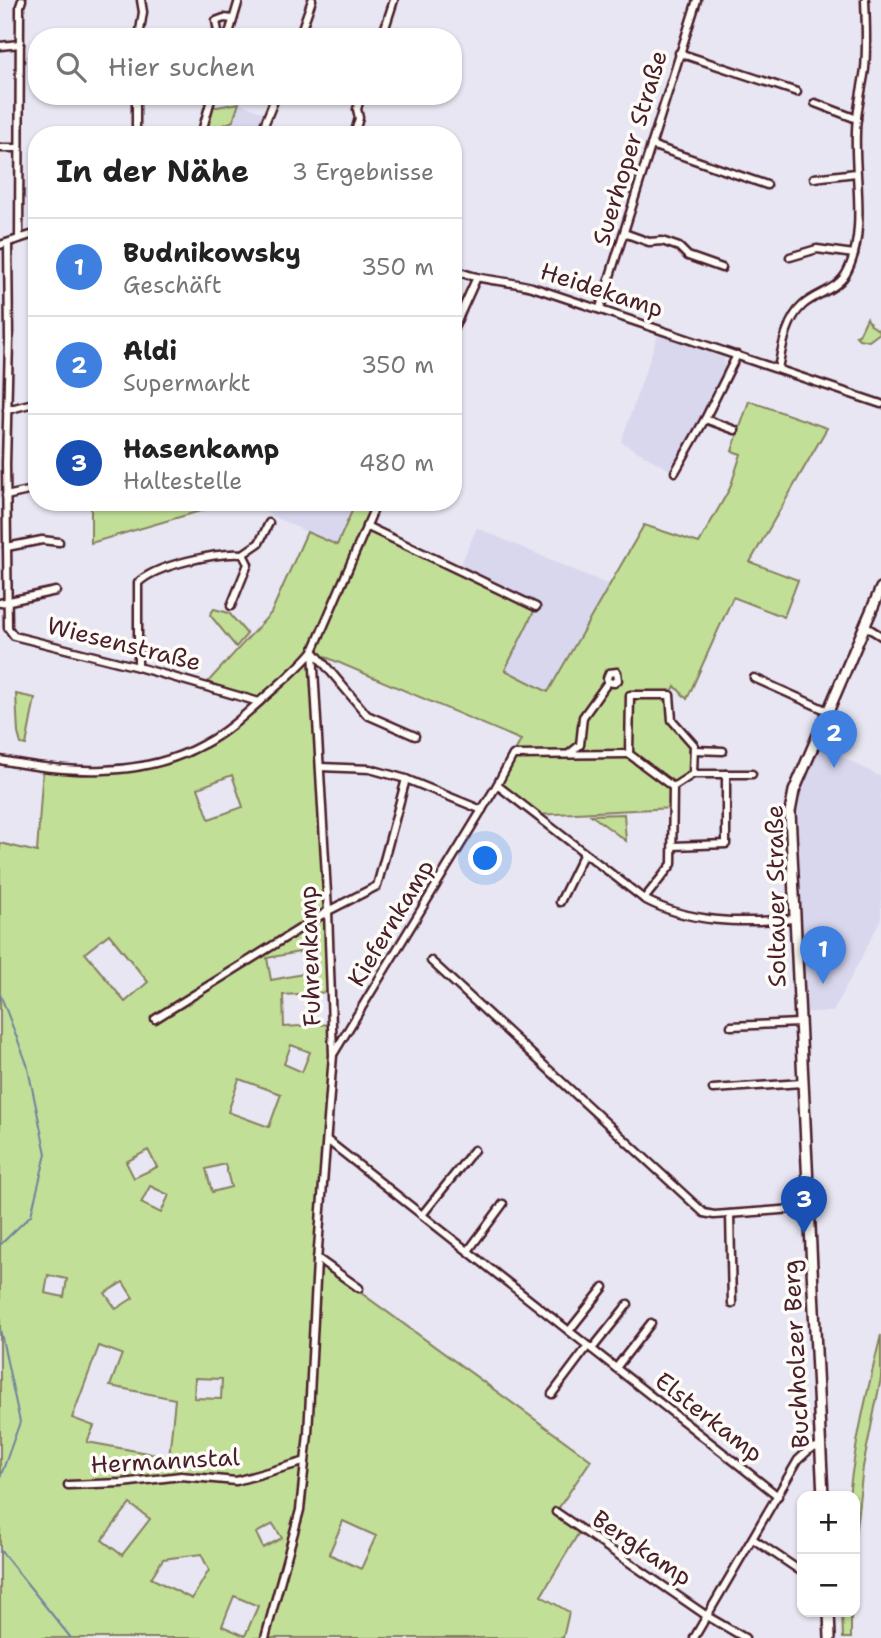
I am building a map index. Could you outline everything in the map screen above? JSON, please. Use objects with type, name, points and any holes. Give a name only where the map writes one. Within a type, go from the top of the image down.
[{"type":"main road","name":"Soltauer Straße","points":[[798,1012],[790,827],[792,799],[881,588]]},
{"type":"main road","name":"Buchholzer Berg","points":[[798,1012],[823,1491]]},
{"type":"main road","points":[[829,1617],[830,1638]]},
{"type":"street","points":[[19,239],[22,0]]},
{"type":"street","points":[[140,28],[143,12],[141,0]]},
{"type":"street","points":[[230,28],[239,0]]},
{"type":"street","points":[[302,28],[312,0]]},
{"type":"street","points":[[385,28],[394,0]]},
{"type":"street","name":"Suerhoper Straße","points":[[600,308],[696,0]]},
{"type":"street","points":[[778,369],[784,341],[796,313],[810,300],[839,284],[848,271],[854,254],[858,229],[857,119],[866,50],[864,0]]},
{"type":"street","points":[[217,28],[216,21],[233,19]]},
{"type":"street","points":[[0,46],[20,44]]},
{"type":"street","points":[[679,53],[797,92]]},
{"type":"street","points":[[816,103],[857,119]]},
{"type":"street","points":[[136,105],[136,126]]},
{"type":"street","points":[[204,126],[209,105]]},
{"type":"street","points":[[264,126],[272,105]]},
{"type":"street","points":[[357,126],[358,105]]},
{"type":"street","points":[[651,145],[767,185]]},
{"type":"street","points":[[0,148],[19,148]]},
{"type":"street","points":[[814,178],[856,173]]},
{"type":"street","points":[[624,233],[649,242],[662,241],[679,247],[688,257],[722,268]]},
{"type":"street","points":[[4,244],[28,236]]},
{"type":"street","name":"Wiesenstraße","points":[[4,244],[3,465],[7,547],[3,560],[8,628],[13,636],[138,667],[259,702]]},
{"type":"street","points":[[790,257],[817,249],[854,254]]},
{"type":"street","name":"Heidekamp","points":[[462,272],[518,283],[600,308],[881,404]]},
{"type":"street","points":[[462,310],[477,277]]},
{"type":"street","points":[[675,472],[737,355]]},
{"type":"street","points":[[5,406],[28,403]]},
{"type":"street","points":[[705,419],[735,430]]},
{"type":"street","points":[[4,493],[28,490]]},
{"type":"street","points":[[0,760],[94,771],[143,765],[179,756],[222,733],[300,666],[313,651],[373,511]]},
{"type":"street","points":[[138,667],[138,583],[156,571],[232,553],[243,554],[259,543],[269,523]]},
{"type":"street","points":[[366,526],[537,607]]},
{"type":"street","points":[[7,547],[42,540],[59,542]]},
{"type":"street","points":[[231,606],[248,564],[243,554]]},
{"type":"street","name":"Wiesenstraße","points":[[4,602],[56,591]]},
{"type":"street","points":[[865,626],[881,636]]},
{"type":"street","points":[[313,651],[367,715],[415,736]]},
{"type":"street","name":"Fuhrenkamp","points":[[265,1638],[300,1510],[308,1434],[317,1258],[333,1055],[328,911],[313,651]]},
{"type":"street","points":[[754,678],[828,711]]},
{"type":"street","points":[[568,754],[578,749],[582,720],[608,682]]},
{"type":"street","points":[[629,754],[630,695],[670,695],[672,720],[694,745],[693,774]]},
{"type":"street","points":[[694,750],[723,751]]},
{"type":"street","points":[[568,754],[629,754],[673,787]]},
{"type":"street","name":"Kiefernkamp","points":[[333,1055],[513,755],[568,754]]},
{"type":"street","points":[[320,767],[370,769],[406,779],[482,810]]},
{"type":"street","points":[[673,787],[693,774],[752,774]]},
{"type":"street","points":[[673,846],[726,844],[726,774]]},
{"type":"street","points":[[155,1019],[328,911],[377,886],[406,779]]},
{"type":"street","points":[[497,785],[643,900],[696,919],[794,919]]},
{"type":"street","points":[[643,900],[672,864],[673,787]]},
{"type":"street","points":[[560,902],[584,853]]},
{"type":"street","points":[[431,961],[704,1213],[714,1215],[808,1208]]},
{"type":"street","points":[[731,1026],[799,1023]]},
{"type":"street","points":[[713,1089],[802,1083]]},
{"type":"street","name":"Elsterkamp","points":[[327,1140],[778,1496]]},
{"type":"street","points":[[422,1215],[474,1150]]},
{"type":"street","points":[[468,1251],[503,1204]]},
{"type":"street","points":[[730,1214],[733,1304]]},
{"type":"street","points":[[317,1258],[359,1288]]},
{"type":"street","points":[[569,1331],[604,1287]]},
{"type":"street","points":[[552,1394],[628,1304]]},
{"type":"street","points":[[616,1368],[651,1323]]},
{"type":"street","points":[[694,1638],[798,1460],[810,1449],[821,1446]]},
{"type":"street","name":"Hermannstal","points":[[68,1485],[122,1483],[180,1476],[236,1481],[303,1462]]},
{"type":"street","name":"Bergkamp","points":[[556,1512],[707,1616],[745,1638]]},
{"type":"street","points":[[752,1539],[797,1569]]},
{"type":"shaded area","points":[[238,105],[268,115],[264,126],[222,126],[233,121]]},
{"type":"shaded area","points":[[658,335],[724,358],[726,370],[672,471],[621,442]]},
{"type":"shaded area","points":[[262,511],[352,511],[337,546]]},
{"type":"shaded area","points":[[477,528],[609,585],[548,693],[505,670],[458,570]]},
{"type":"shaded area","points":[[819,745],[881,777],[881,919],[833,1012],[805,1012],[796,814],[797,797]]},
{"type":"green space","points":[[209,105],[238,105],[233,121],[222,126],[203,125]]},
{"type":"green space","points":[[867,318],[871,325],[881,332],[869,341],[856,336]]},
{"type":"green space","points":[[749,401],[827,428],[750,562],[798,580],[784,617],[733,597],[687,699],[675,686],[671,695],[674,718],[694,745],[693,774],[673,787],[673,808],[536,815],[497,785],[521,740],[314,652],[331,992],[283,995],[284,1027],[332,1024],[317,1261],[591,1460],[556,1512],[581,1529],[541,1596],[569,1612],[563,1638],[0,1638],[0,843],[37,852],[43,767],[95,771],[143,765],[203,745],[259,703],[205,685],[271,613],[307,532],[337,545],[352,511],[373,511],[366,526],[536,607],[505,670],[548,692],[644,525],[699,543],[730,488],[741,454],[732,451]],"holes":[[[232,775],[243,807],[209,819],[198,788]],[[109,934],[148,982],[125,1002],[85,953]],[[310,950],[314,972],[271,980],[267,958]],[[291,1045],[310,1052],[302,1072],[284,1064]],[[239,1079],[281,1094],[269,1127],[228,1112]],[[148,1150],[157,1167],[134,1178],[126,1162]],[[225,1164],[231,1187],[212,1192],[206,1169]],[[150,1186],[169,1195],[161,1213],[141,1203]],[[48,1275],[67,1279],[64,1297],[45,1293]],[[123,1282],[133,1298],[116,1309],[105,1293]],[[99,1346],[122,1354],[110,1386],[175,1399],[169,1457],[87,1442],[94,1426],[72,1418]],[[195,1378],[222,1379],[221,1399],[194,1398]],[[130,1504],[150,1519],[122,1555],[102,1540]],[[343,1521],[376,1536],[361,1569],[329,1554]],[[273,1524],[282,1538],[263,1548],[256,1533]],[[201,1554],[209,1570],[192,1599],[151,1578],[163,1559]],[[234,1596],[258,1606],[245,1636],[222,1626]]]},
{"type":"green space","points":[[91,511],[200,511],[91,543]]},
{"type":"green space","points":[[214,609],[229,613],[247,634],[236,647],[210,615]]},
{"type":"green space","points":[[16,694],[35,698],[26,745],[21,744],[18,733]]},
{"type":"green space","points":[[624,814],[626,841],[591,815]]},
{"type":"green space","points":[[881,1335],[881,1378],[860,1493],[860,1491],[850,1491],[862,1415]]},
{"type":"green space","points":[[842,1617],[851,1617],[851,1638],[843,1638]]},
{"type":"waterway","points":[[0,994],[27,1064],[46,1154],[31,1215],[0,1245]]},
{"type":"waterway","points":[[0,1329],[20,1422],[0,1478]]},
{"type":"waterway","points":[[0,1550],[71,1638]]},
{"type":"place","name":"Aldi","points":[[834,768]]},
{"type":"place","name":"Budnikowsky","points":[[823,984]]},
{"type":"place","name":"Hasenkamp","points":[[804,1234]]}]
